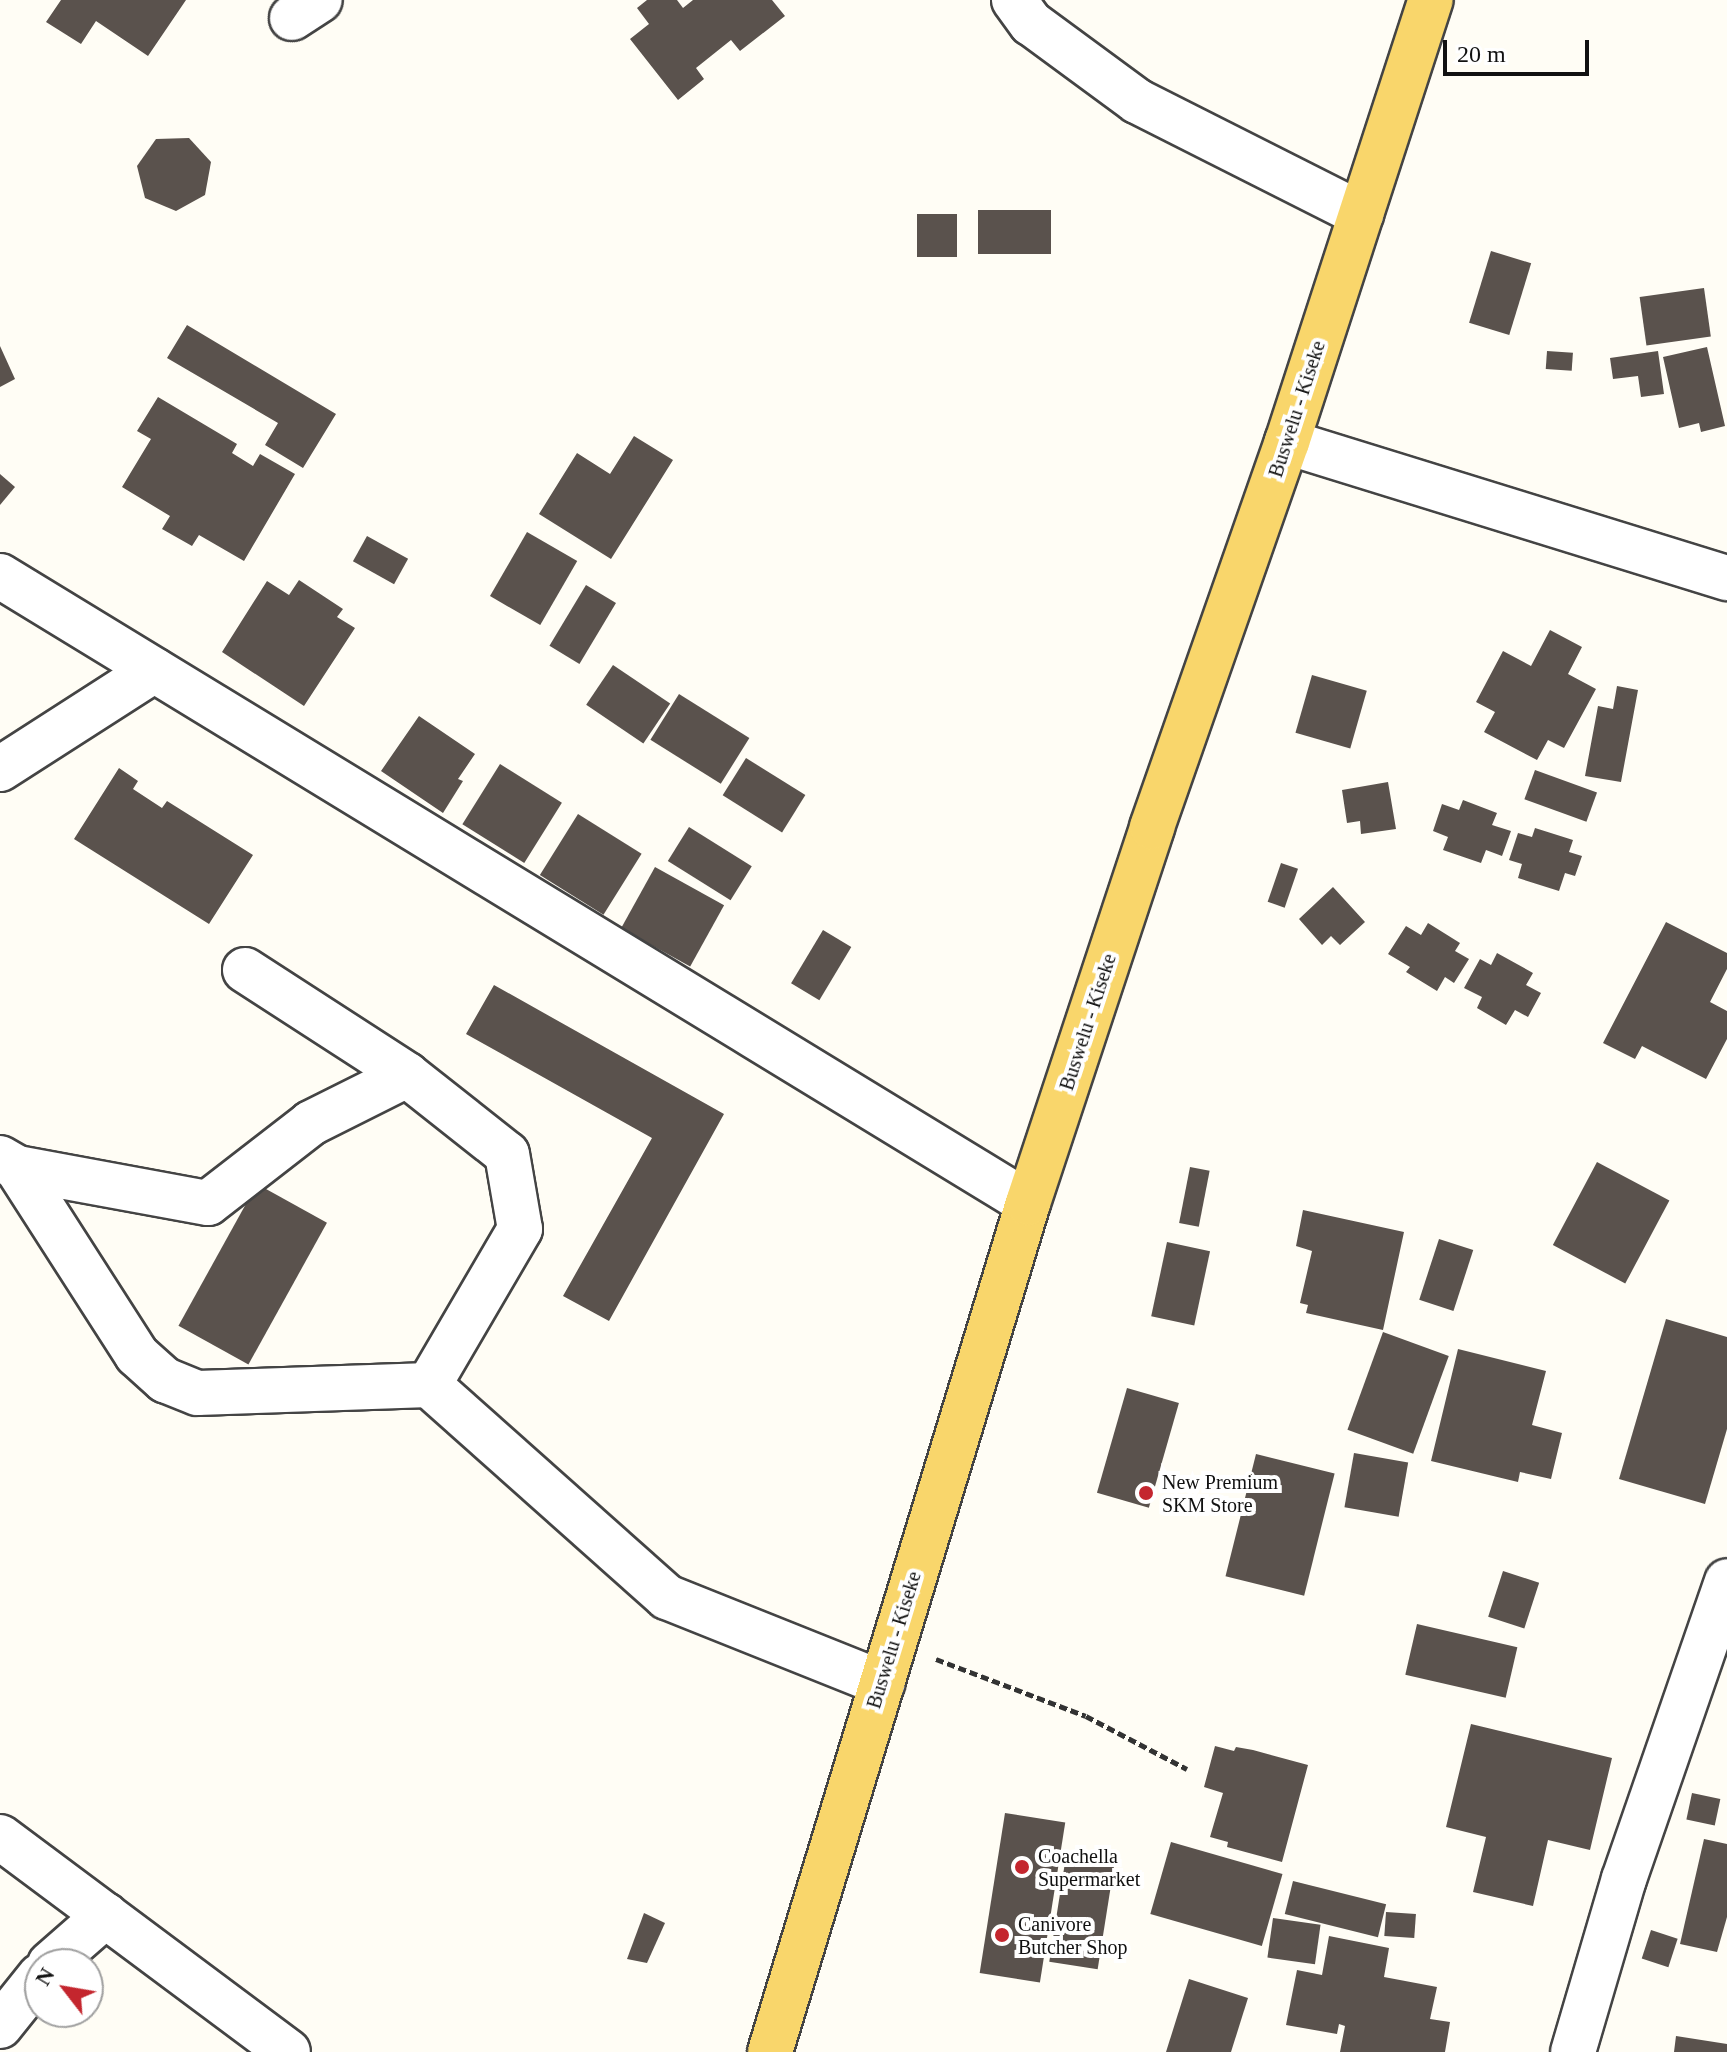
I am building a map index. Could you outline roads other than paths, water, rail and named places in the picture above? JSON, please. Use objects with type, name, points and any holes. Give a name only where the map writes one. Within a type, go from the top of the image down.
[{"type":"main road","name":"Buswelu - Kiseke","points":[[770,2052],[1028,1203],[1152,827],[1287,442],[1431,0]]},
{"type":"street","points":[[1014,0],[1031,23],[1137,101],[1361,214]]},
{"type":"street","points":[[1287,442],[1727,578]]},
{"type":"street","points":[[0,576],[1028,1203]]},
{"type":"street","points":[[0,769],[154,670]]},
{"type":"street","points":[[245,970],[407,1075],[507,1154],[520,1229],[429,1385]]},
{"type":"street","points":[[9,1163],[208,1203],[311,1123],[407,1075]]},
{"type":"street","points":[[9,1163],[137,1355],[165,1380],[198,1393],[429,1385],[667,1597],[887,1662]]},
{"type":"street","points":[[1573,2052],[1624,1879],[1727,1581]]},
{"type":"street","points":[[0,1837],[288,2052]]},
{"type":"street","points":[[68,1948],[106,1915]]},
{"type":"street","points":[[0,2026],[24,1996]]},
{"type":"place","name":"New Premium SKM Store","points":[[1146,1493]]},
{"type":"place","name":"Coachella Supermarket","points":[[1022,1867]]},
{"type":"place","name":"Canivore Butcher Shop","points":[[1002,1935]]}]
